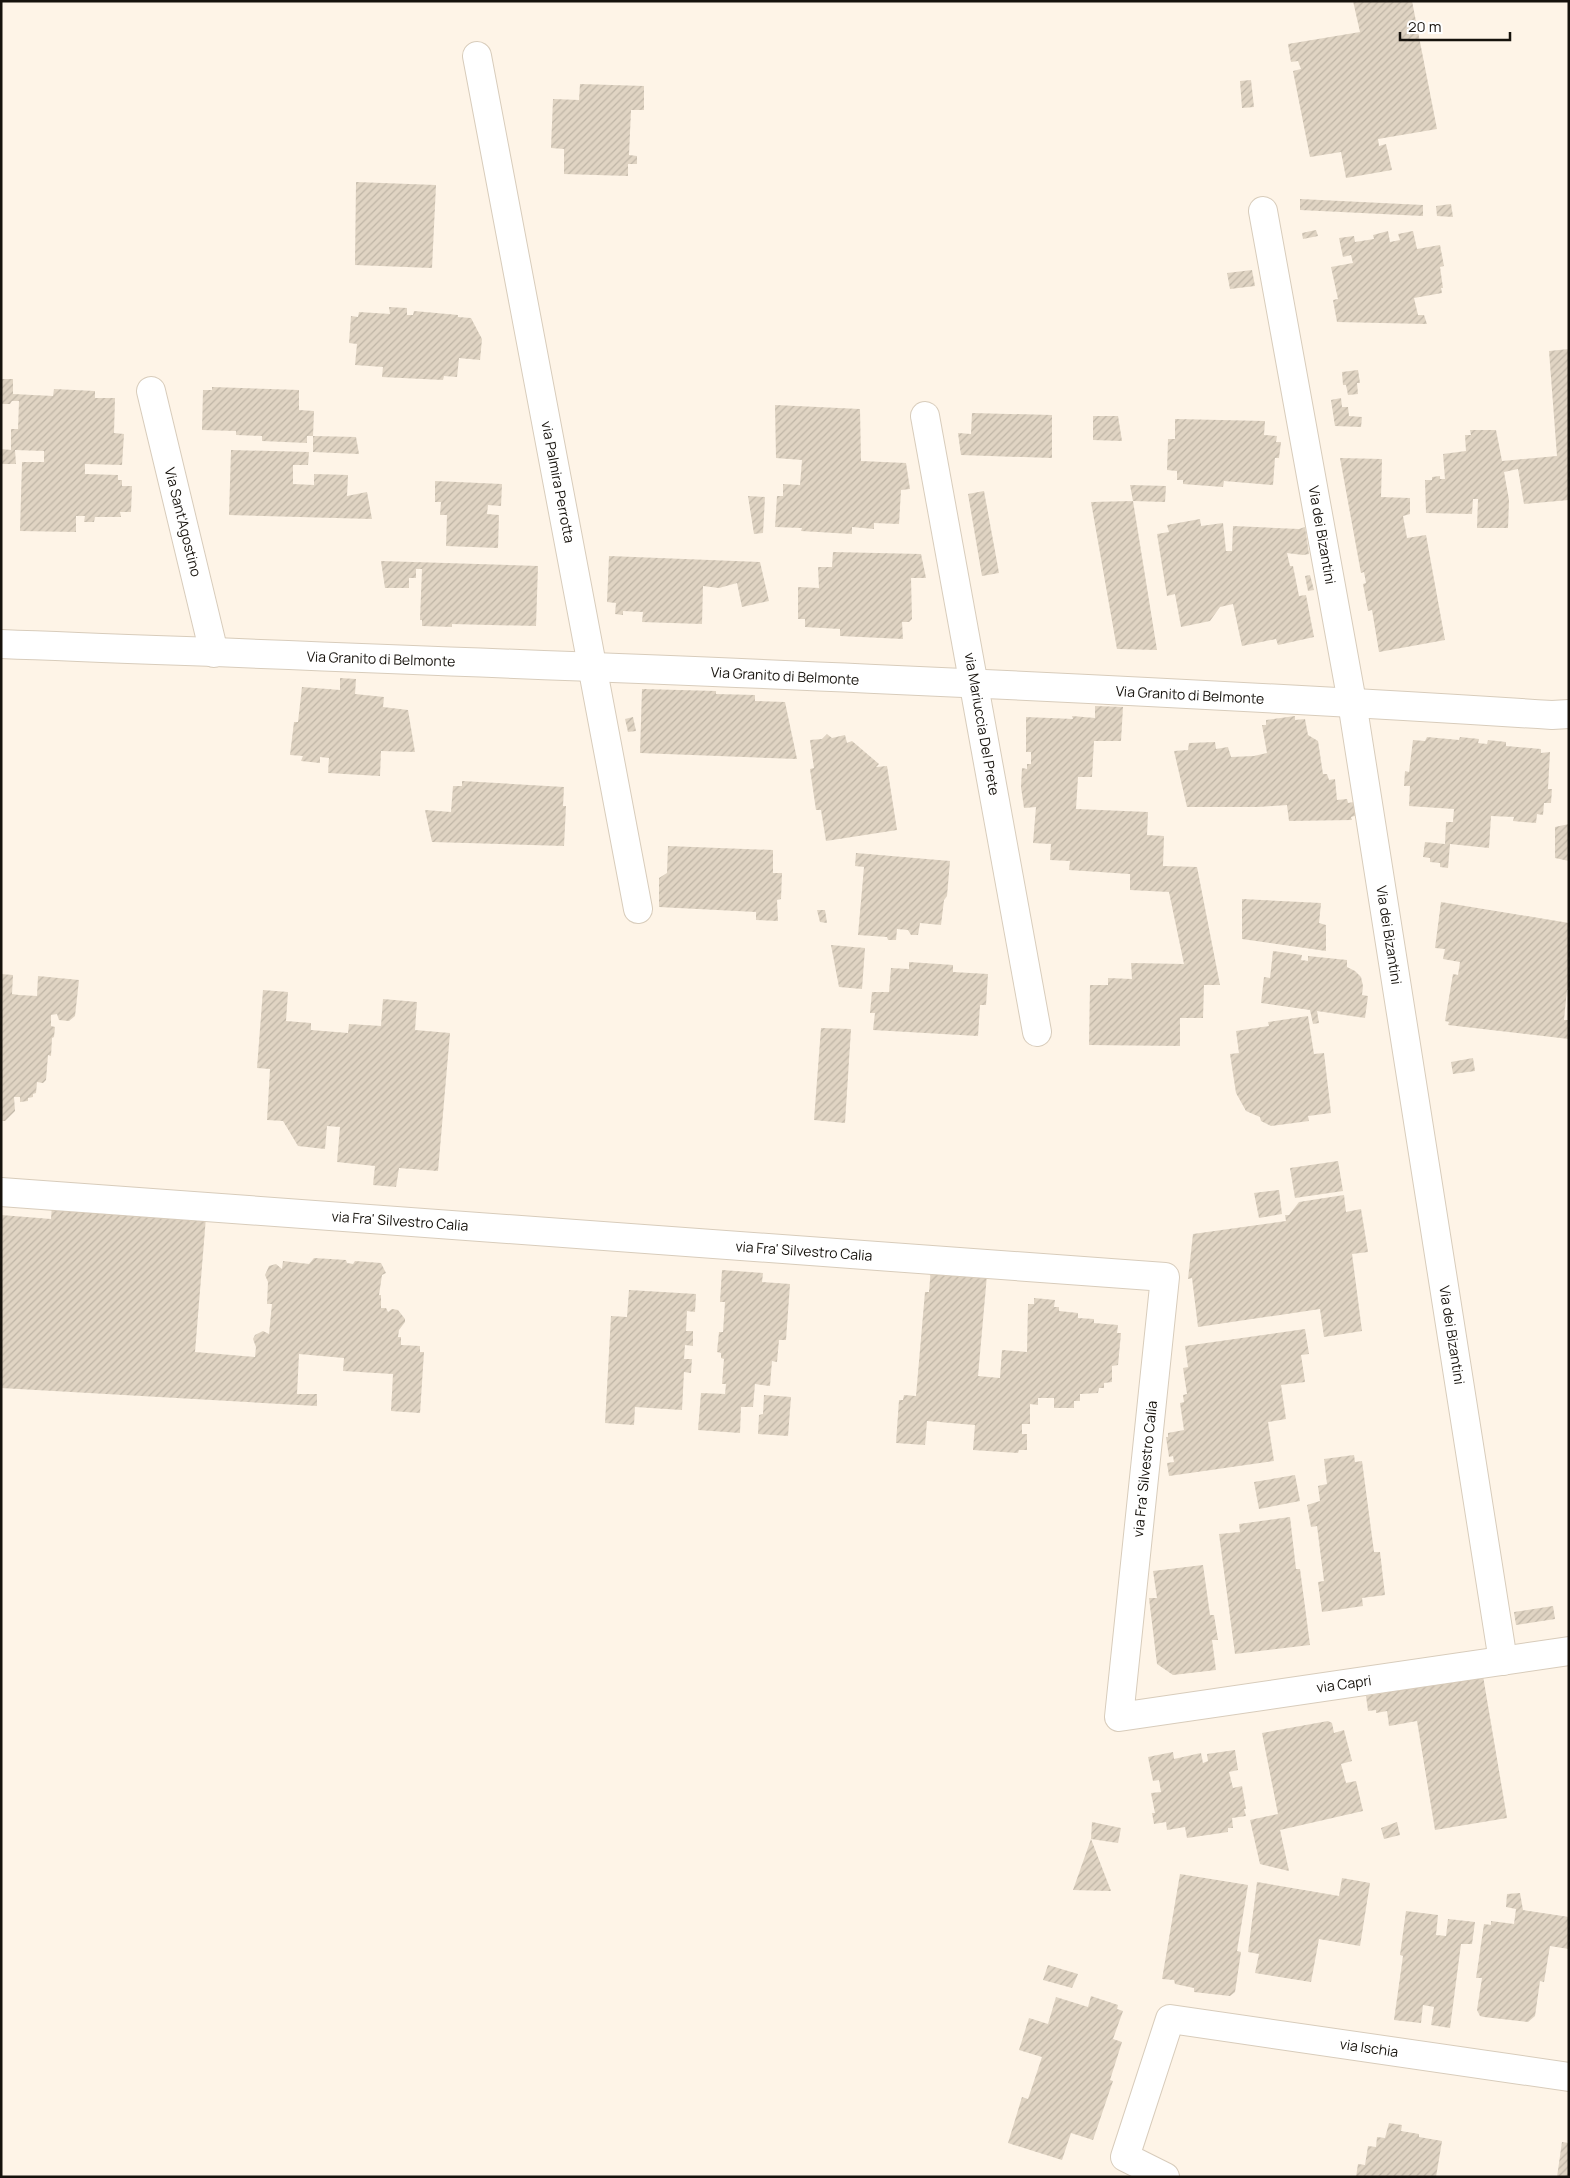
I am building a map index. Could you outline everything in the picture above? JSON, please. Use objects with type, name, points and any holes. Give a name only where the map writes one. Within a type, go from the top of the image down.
[{"type":"street","name":"via Palmira Perrotta","points":[[477,56],[638,909]]},
{"type":"street","name":"Via dei Bizantini","points":[[1263,211],[1352,702],[1503,1660]]},
{"type":"street","name":"Via Sant'Agostino","points":[[151,391],[214,653]]},
{"type":"street","name":"via Mariuccia Del Prete","points":[[926,416],[976,685],[1037,1032]]},
{"type":"street","name":"Via Granito di Belmonte","points":[[1,644],[976,685],[1352,702],[1552,715],[1569,714]]},
{"type":"street","name":"via Fra' Silvestro Calia","points":[[1,1192],[1165,1277],[1119,1717]]},
{"type":"street","name":"via Capri","points":[[1119,1717],[1569,1651]]},
{"type":"street","name":"via Ischia","points":[[1165,2177],[1125,2157],[1170,2019],[1569,2077]]},
{"type":"building","points":[[1353,1],[1412,1],[1437,129],[1378,139],[1379,146],[1386,144],[1392,170],[1346,178],[1341,152],[1310,157],[1293,71],[1301,69],[1298,61],[1291,62],[1288,44],[1360,32]]},
{"type":"building","points":[[1251,80],[1254,107],[1242,108],[1240,81]]},
{"type":"building","points":[[580,84],[644,86],[644,110],[631,110],[629,155],[637,156],[637,164],[628,164],[628,176],[564,174],[564,149],[551,148],[553,99],[579,100]]},
{"type":"building","points":[[356,182],[436,185],[432,268],[355,265]]},
{"type":"building","points":[[1300,199],[1423,205],[1423,216],[1300,210]]},
{"type":"building","points":[[1451,204],[1453,217],[1437,216],[1436,206]]},
{"type":"building","points":[[1316,230],[1318,236],[1303,239],[1302,233]]},
{"type":"building","points":[[1388,231],[1390,242],[1400,240],[1398,234],[1413,231],[1417,249],[1440,245],[1444,266],[1440,267],[1442,293],[1414,298],[1418,315],[1424,315],[1427,324],[1337,322],[1333,300],[1338,299],[1331,267],[1353,263],[1351,255],[1343,257],[1339,238],[1354,236],[1355,242],[1374,239],[1373,235]]},
{"type":"building","points":[[1252,270],[1255,286],[1230,289],[1227,273]]},
{"type":"building","points":[[389,307],[407,308],[407,315],[413,315],[414,311],[471,318],[482,339],[480,360],[459,358],[457,377],[444,376],[443,380],[382,377],[383,367],[355,365],[357,344],[349,343],[351,316],[358,317],[359,312],[390,314]]},
{"type":"building","points":[[1569,349],[1569,500],[1524,504],[1518,469],[1504,472],[1509,500],[1508,528],[1477,528],[1478,499],[1473,499],[1472,514],[1426,513],[1425,480],[1432,480],[1432,477],[1440,476],[1440,479],[1445,479],[1443,454],[1466,451],[1465,435],[1471,435],[1470,430],[1496,430],[1502,461],[1557,456],[1549,351]]},
{"type":"building","points":[[1358,370],[1360,383],[1357,383],[1358,394],[1348,395],[1346,385],[1343,385],[1342,372]]},
{"type":"building","points":[[1,379],[13,379],[13,394],[53,396],[54,389],[95,391],[95,398],[115,398],[114,433],[124,434],[122,465],[85,464],[85,474],[118,475],[118,480],[122,480],[122,486],[132,486],[131,512],[120,512],[121,517],[95,517],[94,522],[84,522],[85,516],[76,516],[76,532],[20,531],[22,462],[44,462],[44,451],[15,450],[16,464],[1,464],[1,449],[11,450],[11,429],[18,429],[19,401],[1,404]]},
{"type":"building","points":[[212,387],[299,390],[299,410],[314,411],[313,436],[307,436],[307,443],[262,441],[262,436],[236,435],[236,431],[202,430],[203,390],[212,390]]},
{"type":"building","points":[[1341,398],[1342,407],[1348,407],[1349,416],[1362,417],[1361,427],[1335,426],[1331,400]]},
{"type":"building","points":[[775,405],[860,409],[861,461],[906,463],[910,489],[901,490],[899,524],[874,523],[874,529],[852,527],[852,534],[801,531],[802,528],[775,527],[777,496],[783,496],[783,484],[800,485],[802,460],[776,458]]},
{"type":"building","points":[[972,413],[1052,415],[1052,458],[961,455],[958,433],[971,434]]},
{"type":"building","points":[[1093,416],[1118,416],[1122,441],[1093,440]]},
{"type":"building","points":[[1175,419],[1265,421],[1264,435],[1277,436],[1276,442],[1281,442],[1279,458],[1275,458],[1273,485],[1224,481],[1223,487],[1183,484],[1183,480],[1177,480],[1177,471],[1167,470],[1168,439],[1175,439]]},
{"type":"building","points":[[313,436],[356,437],[359,454],[313,452]]},
{"type":"building","points":[[231,450],[309,452],[308,465],[293,465],[293,484],[314,485],[314,474],[348,475],[347,496],[367,492],[372,519],[229,515]]},
{"type":"building","points":[[1340,458],[1382,459],[1381,497],[1410,498],[1410,514],[1403,516],[1407,538],[1426,535],[1445,640],[1379,652],[1372,610],[1368,611],[1363,584],[1366,583],[1364,572],[1361,573]]},
{"type":"building","points":[[435,481],[502,484],[501,506],[488,505],[487,514],[499,515],[498,548],[446,546],[447,515],[440,515],[441,502],[435,502]]},
{"type":"building","points":[[1130,485],[1166,486],[1165,502],[1133,501]]},
{"type":"building","points":[[984,491],[999,573],[982,576],[968,494]]},
{"type":"building","points":[[748,496],[765,497],[763,533],[754,534]]},
{"type":"building","points":[[1133,501],[1157,650],[1117,649],[1091,502]]},
{"type":"building","points":[[1200,519],[1201,526],[1223,523],[1226,551],[1232,551],[1233,526],[1299,529],[1305,527],[1309,554],[1287,553],[1290,566],[1293,566],[1299,596],[1306,595],[1314,637],[1278,645],[1276,639],[1242,646],[1233,604],[1220,607],[1210,621],[1181,627],[1175,594],[1167,596],[1157,534],[1169,532],[1167,525]]},
{"type":"building","points":[[833,552],[921,554],[926,578],[911,578],[912,619],[909,622],[902,622],[903,639],[840,636],[840,629],[805,627],[805,619],[798,619],[798,587],[819,588],[818,567],[832,567]]},
{"type":"building","points":[[609,556],[760,562],[769,601],[742,607],[737,583],[719,588],[703,586],[702,624],[642,622],[643,612],[623,611],[623,615],[615,614],[616,603],[607,602]]},
{"type":"building","points":[[381,561],[538,566],[536,626],[452,624],[452,627],[422,626],[422,620],[420,620],[422,569],[416,569],[416,578],[409,578],[409,588],[385,588]]},
{"type":"building","points":[[1310,575],[1314,590],[1308,591],[1305,576]]},
{"type":"building","points":[[340,678],[356,679],[355,694],[384,697],[383,707],[408,710],[415,752],[381,751],[380,776],[328,773],[329,758],[320,757],[320,763],[301,761],[303,756],[290,755],[294,722],[298,722],[302,687],[340,690]]},
{"type":"building","points":[[642,689],[716,691],[716,694],[755,695],[755,701],[785,702],[797,759],[640,753]]},
{"type":"building","points":[[1095,706],[1123,707],[1121,741],[1094,741],[1092,777],[1078,777],[1076,809],[1148,812],[1147,835],[1164,836],[1163,866],[1197,867],[1220,985],[1204,985],[1203,1018],[1180,1018],[1180,1046],[1089,1045],[1090,985],[1108,985],[1108,978],[1132,979],[1131,963],[1184,964],[1169,892],[1130,890],[1130,874],[1069,870],[1070,861],[1050,860],[1051,844],[1033,843],[1036,807],[1024,808],[1021,787],[1022,768],[1027,769],[1027,764],[1031,764],[1031,752],[1026,752],[1026,717],[1073,719],[1072,716],[1095,718]]},
{"type":"building","points":[[1295,716],[1295,720],[1305,719],[1308,735],[1318,741],[1323,774],[1327,774],[1329,780],[1335,779],[1337,800],[1347,799],[1348,803],[1354,802],[1358,815],[1351,817],[1352,820],[1289,821],[1287,805],[1187,807],[1174,751],[1188,750],[1189,743],[1215,742],[1216,749],[1228,747],[1231,757],[1254,756],[1267,753],[1262,725],[1266,725],[1266,720]]},
{"type":"building","points":[[633,717],[636,731],[628,732],[625,719]]},
{"type":"building","points":[[827,734],[832,738],[845,735],[847,743],[852,741],[879,764],[876,767],[887,766],[897,830],[826,841],[821,810],[816,810],[810,769],[814,768],[810,740],[822,739]]},
{"type":"building","points":[[1427,737],[1459,740],[1460,737],[1479,739],[1478,743],[1487,744],[1488,740],[1506,742],[1506,746],[1541,749],[1541,753],[1550,752],[1548,789],[1552,789],[1551,803],[1544,803],[1543,815],[1537,814],[1536,823],[1513,821],[1514,817],[1491,816],[1489,848],[1450,844],[1448,868],[1440,867],[1440,863],[1430,862],[1430,858],[1423,857],[1425,842],[1445,844],[1446,822],[1453,822],[1454,809],[1409,806],[1410,786],[1404,786],[1405,771],[1409,772],[1413,740],[1425,741]]},
{"type":"building","points":[[462,781],[564,787],[563,806],[566,806],[564,846],[432,842],[425,810],[451,812],[453,786],[462,786]]},
{"type":"building","points":[[1569,824],[1569,861],[1555,858],[1555,827]]},
{"type":"building","points":[[668,846],[773,850],[773,873],[782,873],[781,899],[777,900],[778,921],[756,920],[756,912],[659,907],[659,878],[667,873]]},
{"type":"building","points":[[856,853],[950,861],[947,896],[944,900],[941,925],[920,923],[918,935],[911,935],[908,930],[897,929],[896,940],[888,940],[887,937],[858,935],[864,867],[855,866]]},
{"type":"building","points":[[1242,899],[1321,903],[1319,923],[1326,925],[1326,951],[1242,939]]},
{"type":"building","points":[[1441,902],[1569,923],[1569,990],[1567,990],[1564,1020],[1569,1020],[1569,1039],[1448,1025],[1449,1022],[1445,1021],[1453,974],[1458,975],[1460,962],[1443,959],[1445,949],[1435,948]]},
{"type":"building","points":[[817,910],[825,910],[827,923],[820,922]]},
{"type":"building","points":[[831,945],[865,948],[862,989],[839,987]]},
{"type":"building","points":[[1273,951],[1302,955],[1301,960],[1308,961],[1308,956],[1347,960],[1347,967],[1361,977],[1362,995],[1368,996],[1365,1018],[1317,1011],[1319,1023],[1313,1024],[1310,1010],[1261,1003],[1264,977],[1270,978]]},
{"type":"building","points":[[909,962],[953,965],[953,972],[988,974],[986,1005],[980,1005],[978,1036],[873,1030],[875,1013],[870,1013],[872,992],[889,992],[891,968],[909,969]]},
{"type":"building","points":[[1,974],[13,975],[12,994],[19,995],[37,996],[38,976],[79,980],[75,1016],[69,1021],[59,1020],[57,1014],[51,1015],[51,1026],[55,1027],[51,1056],[48,1055],[46,1080],[43,1083],[37,1082],[36,1093],[33,1094],[33,1097],[28,1098],[28,1101],[20,1102],[20,1097],[14,1097],[15,1111],[5,1121],[1,1121]]},
{"type":"building","points":[[263,990],[288,992],[286,1021],[311,1023],[311,1030],[348,1033],[349,1024],[381,1026],[383,999],[417,1002],[415,1030],[450,1033],[438,1171],[399,1168],[396,1187],[373,1185],[375,1166],[337,1162],[340,1127],[327,1126],[325,1149],[298,1146],[283,1121],[267,1120],[270,1069],[257,1068]]},
{"type":"building","points":[[1308,1016],[1314,1054],[1324,1053],[1331,1113],[1308,1116],[1309,1121],[1271,1126],[1261,1121],[1260,1117],[1246,1111],[1236,1093],[1230,1054],[1239,1053],[1236,1031],[1269,1026],[1268,1022]]},
{"type":"building","points":[[821,1028],[851,1029],[845,1123],[814,1120]]},
{"type":"building","points":[[1473,1058],[1475,1071],[1453,1074],[1451,1062]]},
{"type":"building","points":[[1338,1161],[1343,1191],[1295,1198],[1290,1168]]},
{"type":"building","points":[[1279,1190],[1282,1214],[1259,1218],[1254,1193]]},
{"type":"building","points":[[1344,1195],[1346,1212],[1361,1209],[1368,1252],[1352,1254],[1362,1331],[1324,1337],[1320,1309],[1198,1327],[1192,1278],[1188,1279],[1193,1234],[1286,1221],[1285,1215],[1289,1215],[1299,1202]]},
{"type":"building","points":[[52,1205],[206,1217],[195,1352],[255,1357],[256,1347],[253,1339],[255,1335],[263,1331],[269,1334],[272,1304],[267,1304],[268,1282],[265,1275],[269,1266],[276,1264],[282,1269],[283,1261],[309,1264],[314,1258],[346,1260],[347,1263],[353,1264],[355,1261],[381,1263],[386,1273],[382,1275],[379,1295],[381,1295],[381,1308],[386,1308],[388,1312],[392,1309],[398,1310],[405,1319],[399,1330],[398,1337],[401,1337],[401,1345],[420,1346],[420,1352],[424,1352],[420,1413],[391,1411],[393,1374],[343,1371],[344,1358],[299,1354],[297,1394],[317,1394],[317,1406],[1,1388],[1,1215],[51,1219]]},
{"type":"building","points":[[931,1268],[987,1275],[978,1376],[1000,1378],[1002,1350],[1027,1352],[1028,1304],[1034,1304],[1034,1298],[1055,1300],[1054,1307],[1059,1307],[1059,1311],[1078,1313],[1078,1318],[1094,1319],[1094,1323],[1118,1325],[1117,1333],[1121,1333],[1118,1365],[1112,1366],[1112,1382],[1104,1383],[1104,1388],[1099,1388],[1098,1393],[1080,1394],[1080,1401],[1074,1401],[1074,1408],[1054,1408],[1054,1398],[1038,1398],[1038,1405],[1030,1404],[1030,1424],[1022,1424],[1022,1434],[1027,1434],[1027,1450],[1019,1450],[1018,1453],[973,1450],[975,1425],[927,1421],[925,1445],[896,1443],[899,1400],[903,1400],[904,1395],[916,1396],[925,1292],[929,1292]]},
{"type":"building","points":[[722,1270],[763,1273],[762,1282],[790,1284],[786,1340],[779,1340],[777,1362],[772,1361],[770,1386],[755,1384],[753,1407],[741,1407],[740,1433],[698,1430],[701,1393],[725,1394],[726,1384],[722,1384],[724,1359],[721,1358],[721,1353],[717,1352],[719,1332],[723,1332],[725,1302],[720,1302]]},
{"type":"building","points":[[629,1290],[696,1294],[695,1312],[687,1311],[686,1331],[693,1331],[693,1346],[685,1345],[684,1359],[692,1359],[691,1373],[684,1372],[682,1410],[635,1407],[634,1425],[605,1423],[611,1316],[627,1317]]},
{"type":"building","points":[[1305,1329],[1309,1354],[1301,1355],[1305,1382],[1281,1385],[1286,1419],[1268,1422],[1274,1461],[1169,1476],[1167,1463],[1174,1462],[1173,1456],[1169,1457],[1166,1437],[1168,1437],[1168,1433],[1184,1430],[1180,1403],[1184,1402],[1183,1395],[1187,1394],[1183,1368],[1188,1367],[1185,1346]]},
{"type":"building","points":[[764,1395],[791,1397],[788,1436],[758,1434],[759,1415],[763,1414]]},
{"type":"building","points":[[1354,1455],[1355,1462],[1362,1461],[1374,1552],[1380,1552],[1385,1595],[1362,1598],[1363,1606],[1322,1612],[1318,1582],[1324,1581],[1317,1526],[1311,1527],[1307,1505],[1320,1501],[1318,1486],[1327,1484],[1324,1459]]},
{"type":"building","points":[[1295,1475],[1300,1501],[1259,1509],[1254,1482]]},
{"type":"building","points":[[1290,1517],[1296,1569],[1300,1569],[1310,1645],[1235,1654],[1219,1534],[1240,1532],[1239,1524]]},
{"type":"building","points":[[1203,1565],[1210,1615],[1214,1615],[1218,1640],[1212,1640],[1216,1670],[1173,1675],[1157,1664],[1149,1598],[1157,1598],[1153,1571]]},
{"type":"building","points":[[1553,1606],[1555,1619],[1516,1625],[1514,1612]]},
{"type":"building","points":[[1483,1676],[1507,1818],[1435,1830],[1417,1721],[1389,1726],[1387,1711],[1376,1713],[1376,1710],[1368,1711],[1366,1696]]},
{"type":"building","points":[[1328,1721],[1332,1723],[1334,1733],[1344,1730],[1352,1761],[1341,1764],[1346,1783],[1356,1781],[1363,1811],[1280,1830],[1289,1871],[1260,1864],[1250,1820],[1278,1814],[1262,1733]]},
{"type":"building","points":[[1235,1750],[1238,1770],[1229,1772],[1233,1788],[1242,1786],[1246,1816],[1232,1818],[1233,1828],[1228,1828],[1228,1832],[1187,1838],[1185,1827],[1167,1830],[1166,1822],[1154,1824],[1152,1813],[1155,1813],[1151,1793],[1161,1792],[1159,1780],[1153,1781],[1148,1757],[1173,1752],[1174,1759],[1201,1753],[1203,1763],[1208,1761],[1207,1754]]},
{"type":"building","points":[[1092,1822],[1121,1828],[1118,1843],[1091,1839]]},
{"type":"building","points":[[1397,1822],[1400,1835],[1384,1839],[1381,1828]]},
{"type":"building","points":[[1091,1839],[1111,1891],[1073,1890]]},
{"type":"building","points":[[1180,1874],[1248,1885],[1237,1951],[1241,1952],[1235,1992],[1230,1996],[1194,1992],[1194,1988],[1175,1984],[1174,1980],[1162,1979]]},
{"type":"building","points":[[1342,1878],[1370,1883],[1360,1946],[1319,1939],[1311,1982],[1255,1973],[1259,1954],[1248,1952],[1257,1882],[1339,1896]]},
{"type":"building","points":[[1520,1893],[1523,1910],[1569,1917],[1569,1949],[1550,1946],[1544,1982],[1540,1981],[1535,2016],[1528,2022],[1480,2016],[1477,2010],[1482,1978],[1476,1978],[1484,1924],[1491,1925],[1491,1921],[1514,1924],[1516,1909],[1506,1907],[1507,1894]]},
{"type":"building","points":[[1406,1911],[1438,1915],[1436,1935],[1446,1936],[1448,1919],[1475,1922],[1472,1944],[1461,1944],[1450,2028],[1431,2025],[1434,2007],[1423,2005],[1421,2023],[1394,2020],[1403,1956],[1400,1955]]},
{"type":"building","points":[[1048,1965],[1078,1974],[1072,1988],[1043,1980]]},
{"type":"building","points":[[1091,1996],[1118,2005],[1117,2009],[1123,2011],[1113,2039],[1122,2042],[1110,2080],[1113,2081],[1093,2140],[1071,2133],[1062,2160],[1008,2143],[1022,2097],[1028,2099],[1042,2057],[1019,2050],[1029,2018],[1048,2024],[1056,1997],[1088,2007]]},
{"type":"building","points":[[1389,2123],[1402,2125],[1401,2131],[1419,2134],[1419,2137],[1442,2141],[1436,2177],[1356,2177],[1358,2164],[1365,2165],[1368,2146],[1376,2147],[1377,2137],[1385,2138]]},
{"type":"building","points":[[1562,2142],[1569,2143],[1569,2177],[1557,2177]]}]
